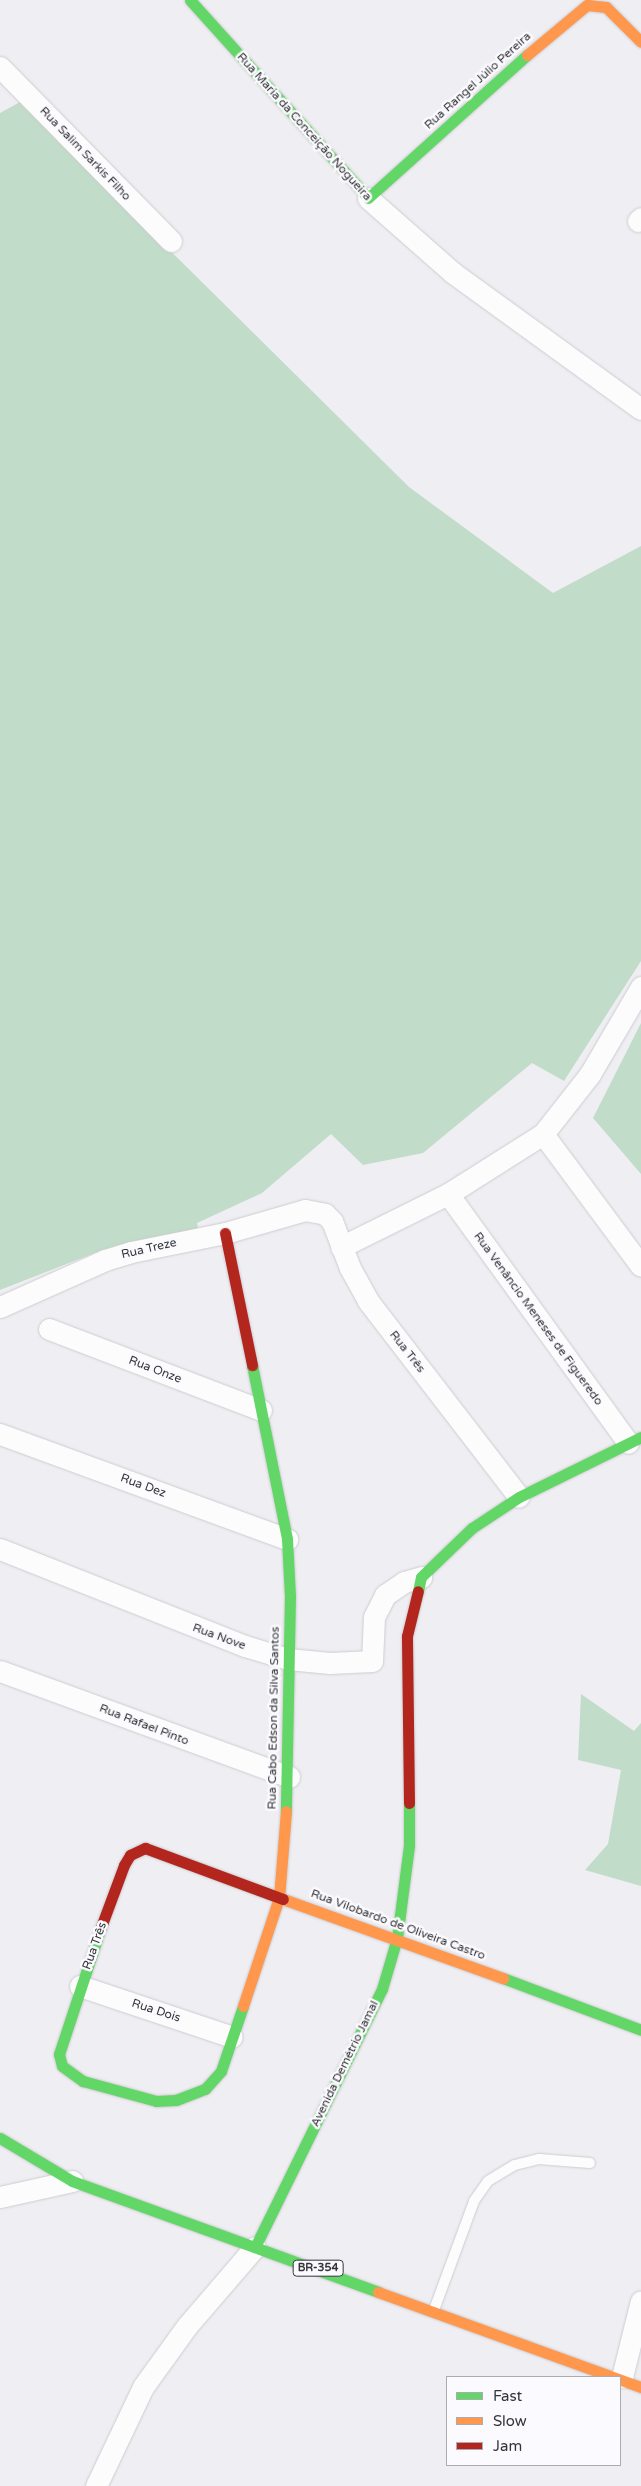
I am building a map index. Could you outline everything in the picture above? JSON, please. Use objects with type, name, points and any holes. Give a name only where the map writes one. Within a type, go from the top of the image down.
[{"type":"main road","name":"Rua Maria da Conceição Nogueira","points":[[190,0],[368,198]]},
{"type":"main road","name":"Rua Rangel Júlio Pereira","points":[[368,198],[576,11],[597,4],[614,12],[641,42]]},
{"type":"main road","name":"Rua Cabo Edson da Silva Santos","points":[[59,2054],[62,2066],[83,2081],[156,2101],[176,2100],[194,2095],[214,2082],[232,2037],[279,1898],[289,1777],[287,1538],[225,1233]]},
{"type":"main road","points":[[421,1577],[472,1528],[519,1497],[635,1440]]},
{"type":"main road","name":"Avenida Demétrio Jamal","points":[[255,2247],[364,2031],[397,1938],[409,1845],[407,1636],[421,1577]]},
{"type":"main road","name":"Rua Vilobardo de Oliveira Castro","points":[[145,1848],[279,1898],[397,1938],[641,2030]]},
{"type":"main road","name":"Rua Três","points":[[59,2054],[80,1986],[124,1865],[130,1855],[145,1848]]},
{"type":"main road","name":"BR-354","points":[[0,2138],[72,2181],[616,2376]]},
{"type":"main road","name":"BR-354","points":[[622,2378],[641,2387]]},
{"type":"street","name":"Rua Salim Sarkis Filho","points":[[0,67],[171,241]]},
{"type":"street","name":"Rua Maria da Conceição Nogueira","points":[[368,198],[453,273],[641,409]]},
{"type":"street","points":[[341,1247],[448,1194],[543,1134],[590,1074],[641,988]]},
{"type":"street","points":[[543,1134],[641,1266]]},
{"type":"street","name":"Rua Venâncio Meneses de Figueredo","points":[[448,1194],[635,1440]]},
{"type":"street","name":"Rua Três","points":[[305,1210],[324,1214],[332,1221],[341,1247],[368,1301],[519,1497]]},
{"type":"street","name":"Rua Treze","points":[[0,1307],[104,1260],[225,1233],[305,1210]]},
{"type":"street","name":"Rua Onze","points":[[49,1329],[261,1410]]},
{"type":"street","name":"Rua Dez","points":[[0,1434],[287,1538]]},
{"type":"street","name":"Rua Nove","points":[[0,1549],[199,1630],[288,1659],[330,1663],[372,1661],[374,1617],[386,1595],[404,1582],[421,1577]]},
{"type":"street","name":"Rua Rafael Pinto","points":[[0,1671],[289,1777]]},
{"type":"street","name":"Rua Dois","points":[[80,1986],[232,2037]]},
{"type":"street","points":[[0,2197],[72,2181]]},
{"type":"street","name":"Avenida Demétrio Jamal","points":[[96,2486],[143,2387],[187,2326],[255,2247]]},
{"type":"street","points":[[622,2378],[641,2300]]},
{"type":"lane","points":[[434,2310],[474,2201],[488,2181],[515,2165],[539,2159],[590,2163]]},
{"type":"green space","points":[[20,102],[409,487],[553,593],[641,546],[641,961],[564,1081],[532,1063],[423,1153],[363,1165],[331,1134],[262,1193],[197,1223],[200,1238],[102,1250],[0,1290],[0,113]]},
{"type":"green space","points":[[641,1023],[641,1174],[593,1118]]},
{"type":"green space","points":[[581,1694],[634,1731],[641,1723],[641,1886],[585,1870],[608,1844],[621,1770],[578,1760]]},
{"type":"traffic: fast","points":[[190,0],[368,198],[527,55]]},
{"type":"traffic: fast","points":[[252,1365],[287,1539],[290,1596],[286,1811]]},
{"type":"traffic: fast","points":[[418,1591],[421,1577],[472,1528],[519,1497],[641,1437]]},
{"type":"traffic: fast","points":[[255,2247],[382,1989],[397,1938],[409,1845],[409,1803]]},
{"type":"traffic: fast","points":[[101,1927],[59,2054],[62,2066],[83,2081],[156,2101],[176,2100],[205,2089],[221,2071],[243,2006]]},
{"type":"traffic: fast","points":[[503,1978],[641,2030]]},
{"type":"traffic: fast","points":[[0,2138],[72,2181],[378,2292]]},
{"type":"traffic: slow","points":[[527,55],[587,5],[606,7],[641,42]]},
{"type":"traffic: slow","points":[[243,2006],[279,1898],[286,1811]]},
{"type":"traffic: slow","points":[[283,1899],[503,1978]]},
{"type":"traffic: slow","points":[[378,2292],[611,2376]]},
{"type":"traffic: slow","points":[[621,2380],[641,2387]]},
{"type":"traffic: jam","points":[[225,1233],[252,1365]]},
{"type":"traffic: jam","points":[[409,1803],[407,1636],[418,1591]]},
{"type":"traffic: jam","points":[[101,1927],[124,1865],[130,1855],[145,1848],[283,1899]]}]
